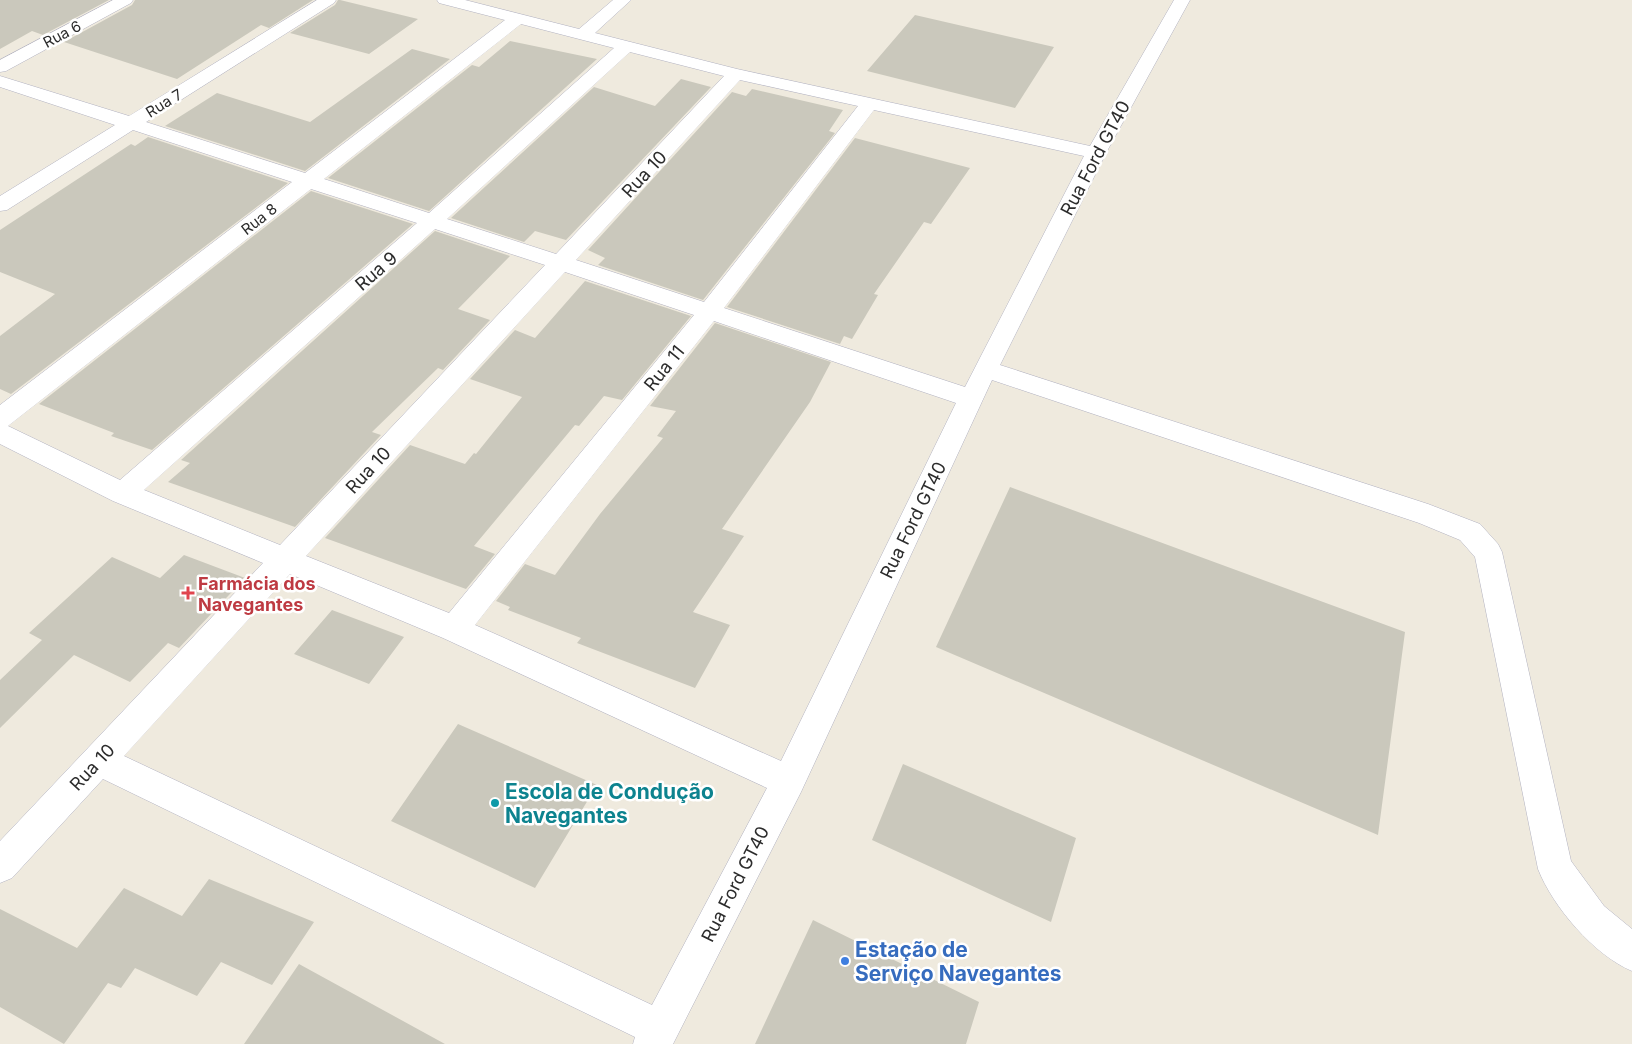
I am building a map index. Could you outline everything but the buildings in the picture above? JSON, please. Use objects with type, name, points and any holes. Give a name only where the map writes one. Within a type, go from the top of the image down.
[{"type":"street","name":"Rua 6","points":[[0,67],[124,0]]},
{"type":"street","name":"Rua 7","points":[[0,205],[328,0]]},
{"type":"street","points":[[445,0],[736,74],[1096,153]]},
{"type":"street","points":[[581,36],[623,0]]},
{"type":"street","name":"Rua Ford GT40","points":[[656,1036],[789,781],[971,398],[1096,153],[1182,0]]},
{"type":"street","name":"Rua 8","points":[[0,419],[517,19]]},
{"type":"street","name":"Rua 9","points":[[123,493],[432,221],[627,46]]},
{"type":"street","name":"Rua 10","points":[[0,866],[736,74]]},
{"type":"street","points":[[0,81],[971,398]]},
{"type":"street","name":"Rua 11","points":[[454,629],[708,313],[869,104]]},
{"type":"street","points":[[986,369],[1428,515],[1470,532],[1488,552],[1555,868],[1590,920],[1632,953]]},
{"type":"street","points":[[0,432],[123,493],[454,629],[789,781]]},
{"type":"street","points":[[98,760],[656,1036]]},
{"type":"place","name":"Farmácia dos Navegantes","points":[[188,593]]},
{"type":"place","name":"Escola de Condução Navegantes","points":[[495,803]]},
{"type":"place","name":"Estação de Serviço Navegantes","points":[[845,961]]}]
